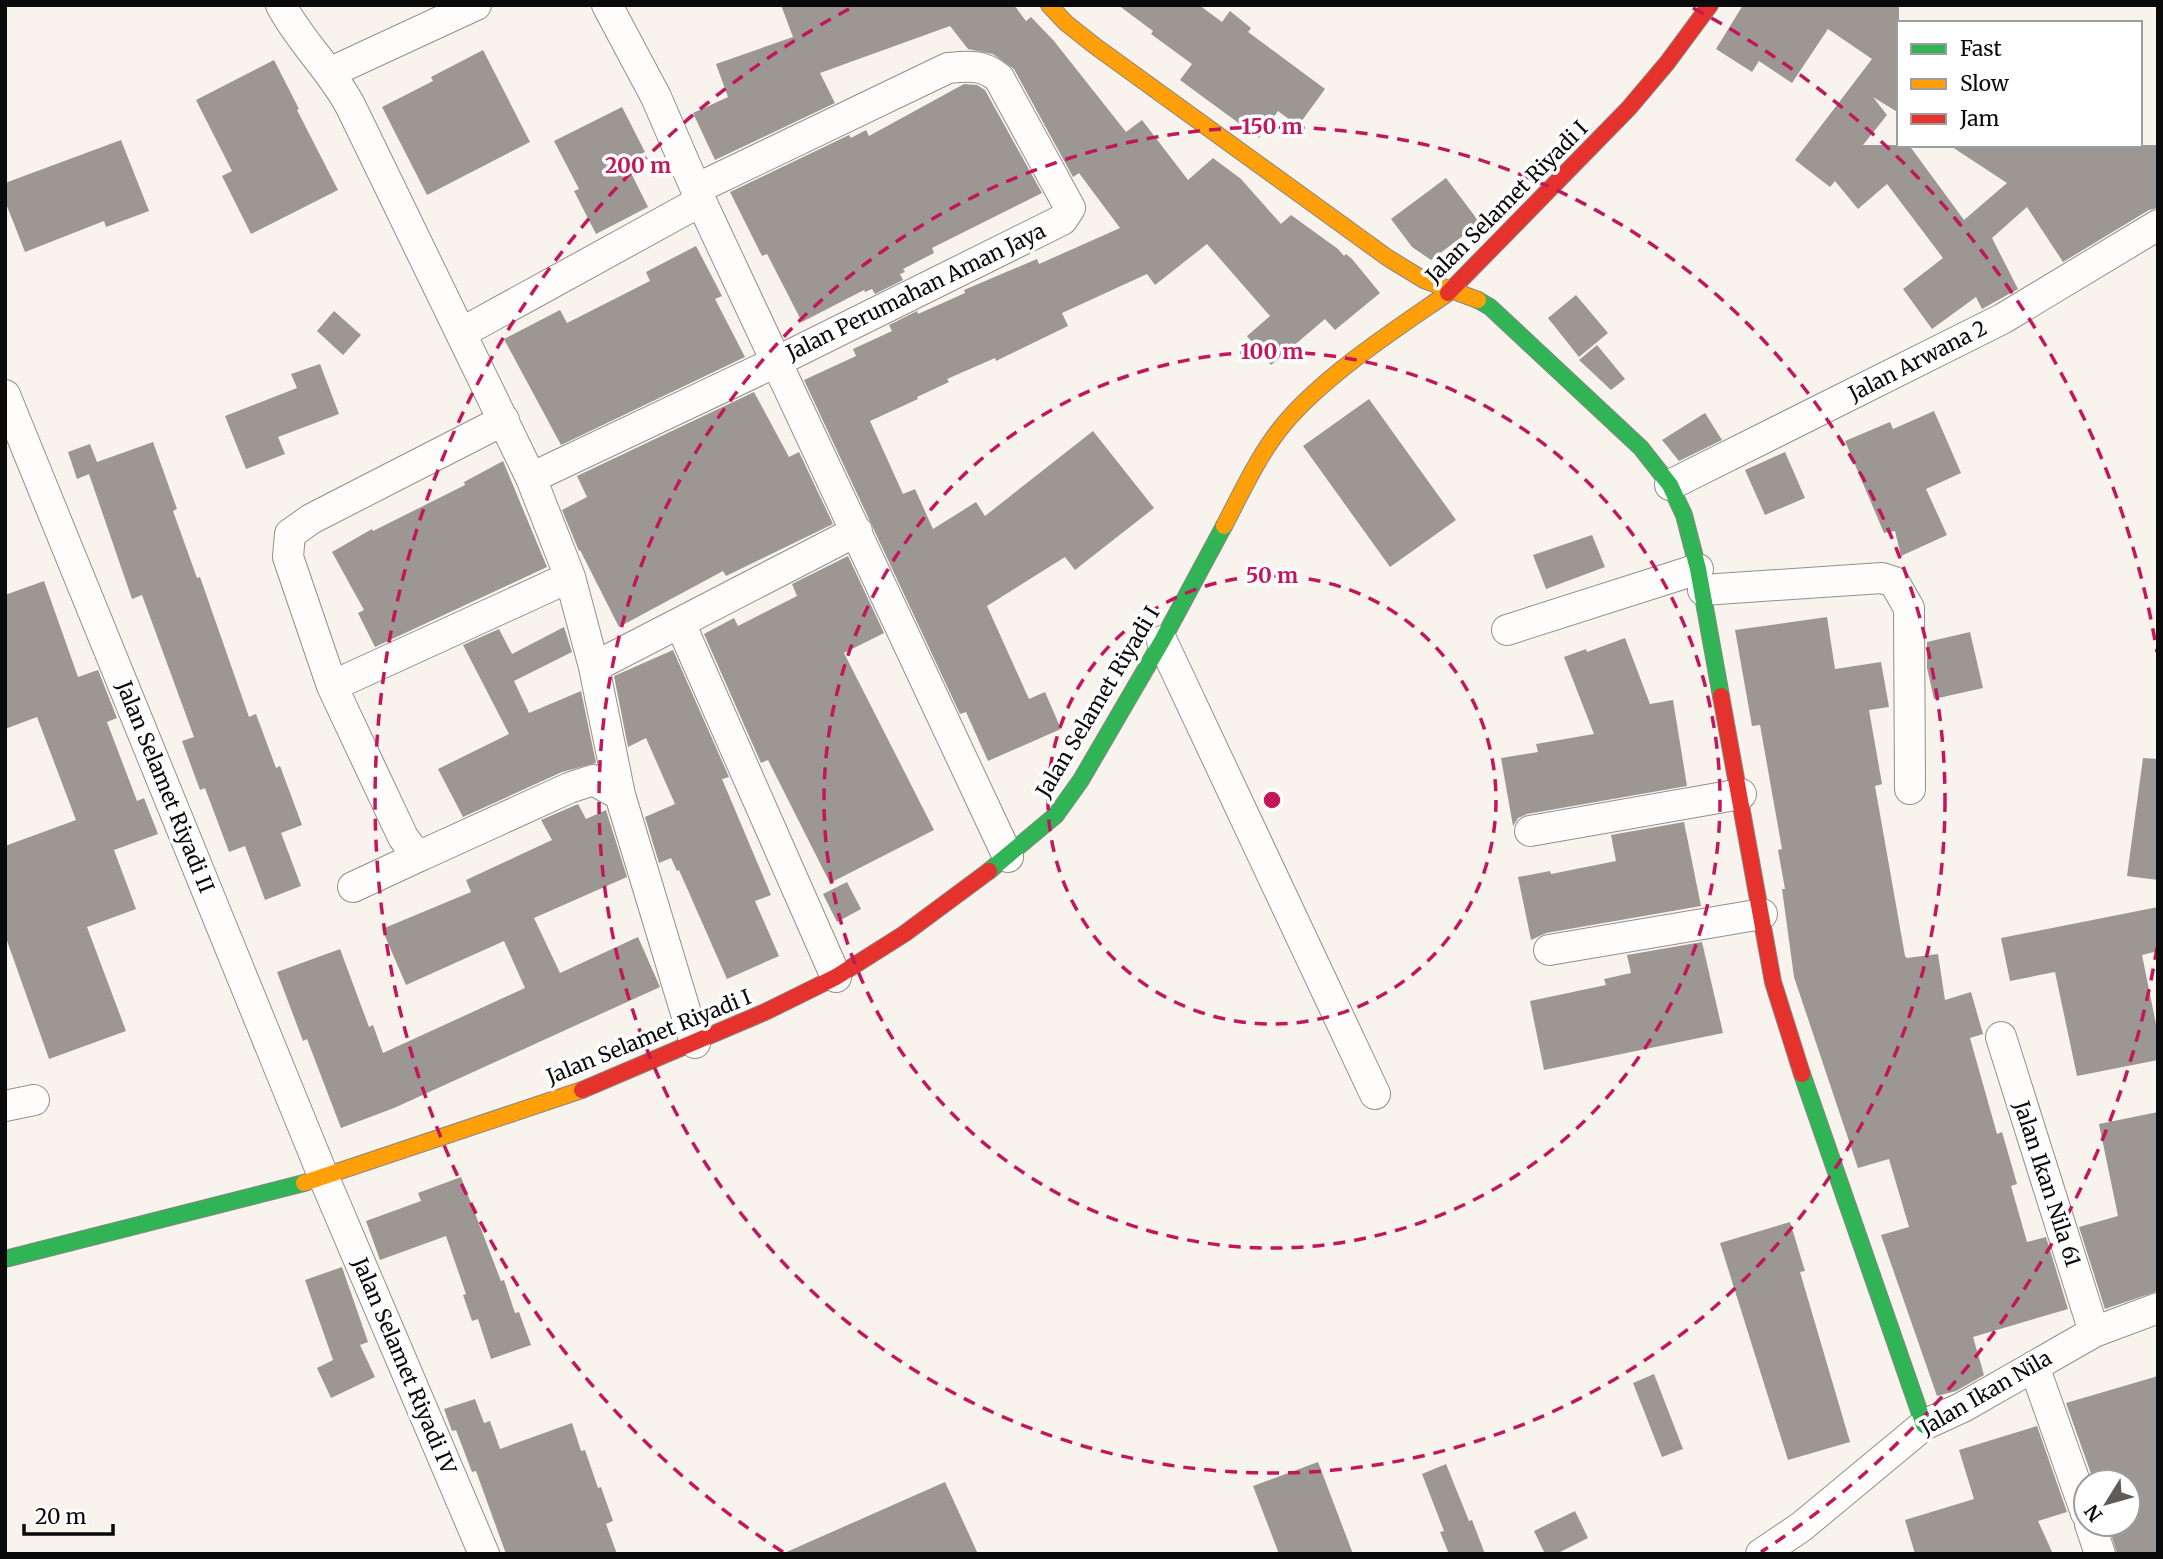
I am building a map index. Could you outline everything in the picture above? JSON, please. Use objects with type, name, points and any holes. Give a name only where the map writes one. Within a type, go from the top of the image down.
[{"type":"main road","points":[[1049,5],[1066,23],[1095,46],[1388,258],[1414,275],[1472,296],[1490,307],[1641,448],[1670,485],[1684,515],[1701,579],[1773,982],[1924,1425]]},
{"type":"main road","name":"Jalan Selamet Riyadi I","points":[[5,1259],[324,1178],[593,1086],[765,1012],[835,977],[904,934],[1008,857],[1056,815],[1081,780],[1162,641],[1254,468],[1282,426],[1298,408],[1364,352],[1452,290],[1629,108],[1710,5]]},
{"type":"street","points":[[281,5],[291,24],[342,89],[531,478],[570,578],[594,667],[620,795],[695,1043]]},
{"type":"street","points":[[329,73],[476,5]]},
{"type":"street","name":"Jalan Perumahan Aman Jaya","points":[[607,5],[656,97],[698,195],[1008,857]]},
{"type":"street","name":"Jalan Perumahan Aman Jaya","points":[[461,333],[698,195],[948,68],[969,66],[990,70],[999,78],[1067,201],[1070,208],[1062,220],[776,362],[531,478]]},
{"type":"street","name":"Jalan Arwana 2","points":[[1670,485],[2002,319],[2158,225]]},
{"type":"street","name":"Jalan Selamet Riyadi II","points":[[5,395],[324,1178]]},
{"type":"street","points":[[422,855],[411,849],[403,837],[332,686],[288,557],[290,534],[311,519],[505,420]]},
{"type":"street","points":[[594,667],[857,531]]},
{"type":"street","points":[[332,686],[570,578]]},
{"type":"street","points":[[1507,630],[1701,579],[1882,578],[1894,582],[1909,608],[1910,789]]},
{"type":"street","points":[[680,623],[835,977]]},
{"type":"street","points":[[1162,641],[1375,1094]]},
{"type":"street","points":[[353,887],[569,788],[593,780],[620,795]]},
{"type":"street","points":[[1530,831],[1741,794]]},
{"type":"street","points":[[1549,950],[1762,914]]},
{"type":"street","name":"Jalan Ikan Nila 61","points":[[2001,1037],[2094,1332]]},
{"type":"street","points":[[5,1106],[34,1100]]},
{"type":"street","name":"Jalan Selamet Riyadi IV","points":[[324,1178],[484,1554]]},
{"type":"street","name":"Jalan Ikan Nila","points":[[1761,1554],[1805,1541],[1924,1425],[1962,1407],[2094,1332],[2158,1308]]},
{"type":"street","points":[[2034,1366],[2072,1473]]},
{"type":"building","points":[[781,5],[1014,5],[1026,21],[1031,17],[1054,41],[1126,132],[1142,120],[1188,180],[1213,158],[1241,179],[1281,224],[1291,215],[1344,256],[1346,254],[1380,293],[1335,330],[1325,319],[1271,365],[1247,336],[1270,316],[1207,244],[1155,285],[1147,274],[1062,313],[1068,326],[996,361],[995,358],[947,379],[949,382],[917,397],[918,399],[870,421],[903,494],[915,489],[933,529],[976,502],[985,516],[1093,431],[1154,508],[1075,570],[1065,557],[987,606],[1029,699],[1045,692],[1061,729],[988,761],[966,712],[960,714],[804,380],[856,356],[853,349],[892,331],[889,325],[917,311],[918,314],[965,293],[964,290],[1037,259],[1039,264],[1120,228],[1079,173],[1073,177],[1014,69],[993,54],[968,49],[950,26],[820,73],[835,103],[715,160],[693,113],[728,97],[716,64],[793,37]]},
{"type":"building","points":[[1118,5],[1199,5],[1222,22],[1230,11],[1251,28],[1248,32],[1325,89],[1298,126],[1278,111],[1259,138],[1180,80],[1192,64],[1151,34],[1153,31]]},
{"type":"building","points":[[1743,5],[1899,5],[1897,112],[1873,97],[1887,115],[1863,145],[1910,147],[1964,220],[2007,183],[1952,147],[2158,145],[2158,208],[2149,210],[2063,262],[2027,207],[1992,238],[2018,289],[1982,309],[1976,297],[1932,329],[1903,289],[1943,258],[1887,184],[1858,209],[1835,181],[1830,187],[1795,160],[1872,59],[1828,29],[1792,83],[1759,61],[1752,72],[1716,49]]},
{"type":"building","points":[[483,50],[530,142],[427,195],[382,107],[433,81],[431,77]]},
{"type":"building","points":[[274,60],[338,190],[251,234],[222,176],[232,171],[196,100]]},
{"type":"building","points":[[964,84],[977,85],[985,90],[1042,193],[932,248],[934,253],[903,269],[905,272],[900,274],[903,280],[875,294],[872,289],[865,292],[864,290],[802,322],[767,254],[762,256],[730,192],[849,135],[851,138],[866,130],[869,136]]},
{"type":"building","points":[[622,107],[645,152],[625,161],[648,207],[596,234],[574,191],[579,189],[554,141]]},
{"type":"building","points":[[121,140],[149,211],[106,227],[104,221],[25,252],[5,201],[5,183]]},
{"type":"building","points":[[1446,178],[1480,223],[1431,260],[1412,247],[1391,219]]},
{"type":"building","points":[[696,246],[722,296],[715,299],[745,357],[561,445],[504,339],[560,310],[567,323],[650,281],[646,272]]},
{"type":"building","points":[[1576,295],[1608,333],[1579,357],[1548,318]]},
{"type":"building","points":[[334,311],[361,335],[343,355],[317,331]]},
{"type":"building","points":[[1597,345],[1625,379],[1611,390],[1579,360]]},
{"type":"building","points":[[320,364],[339,414],[278,437],[285,454],[246,469],[225,416],[297,388],[291,374]]},
{"type":"building","points":[[754,392],[789,457],[799,452],[833,524],[726,576],[723,571],[619,627],[579,551],[562,510],[587,497],[577,476]]},
{"type":"building","points":[[1369,399],[1456,520],[1390,567],[1303,446]]},
{"type":"building","points":[[1934,411],[1961,473],[1926,489],[1947,535],[1901,556],[1895,531],[1884,533],[1845,441],[1890,422],[1893,429]]},
{"type":"building","points":[[1705,413],[1722,440],[1679,461],[1662,440]]},
{"type":"building","points":[[153,442],[177,509],[173,511],[197,578],[200,577],[249,717],[256,714],[276,768],[280,766],[302,825],[281,833],[301,886],[265,900],[245,846],[229,852],[205,788],[200,790],[182,741],[194,737],[142,595],[132,599],[89,474],[77,479],[68,452],[90,444],[97,462]]},
{"type":"building","points":[[1785,452],[1805,498],[1765,515],[1745,470]]},
{"type":"building","points":[[503,461],[547,567],[375,647],[358,613],[364,610],[332,552],[372,529],[373,531],[465,485],[464,482]]},
{"type":"building","points":[[1592,535],[1605,567],[1546,589],[1533,555]]},
{"type":"building","points":[[848,556],[884,633],[844,653],[934,830],[830,883],[768,760],[761,763],[704,634],[734,618],[738,626],[797,596],[792,584]]},
{"type":"building","points":[[44,581],[78,677],[98,670],[117,718],[107,722],[137,801],[144,798],[158,834],[114,850],[136,909],[87,927],[126,1031],[49,1059],[5,935],[5,846],[76,820],[37,717],[5,729],[5,595]]},
{"type":"building","points":[[1827,617],[1835,669],[1881,662],[1889,707],[1869,710],[1882,784],[1875,786],[1905,956],[1907,958],[1938,954],[1945,1000],[1971,992],[1983,1034],[1970,1038],[1997,1134],[2002,1132],[2017,1184],[2011,1186],[2027,1242],[2046,1237],[2068,1309],[1973,1337],[1984,1375],[1956,1391],[1937,1396],[1881,1235],[1909,1227],[1889,1159],[1858,1168],[1794,977],[1778,850],[1782,849],[1760,725],[1752,726],[1735,630]]},
{"type":"building","points":[[564,627],[572,652],[514,681],[529,713],[581,691],[596,763],[562,772],[463,817],[438,769],[509,734],[463,645],[499,629],[512,654]]},
{"type":"building","points":[[1970,632],[1983,688],[1934,699],[1927,668],[1927,642]]},
{"type":"building","points":[[1625,638],[1650,704],[1673,700],[1687,786],[1527,814],[1518,818],[1513,826],[1501,758],[1538,752],[1536,744],[1594,734],[1564,657]]},
{"type":"building","points":[[673,650],[729,777],[722,779],[771,895],[755,901],[779,956],[727,979],[679,870],[677,871],[671,858],[659,863],[645,817],[675,804],[646,738],[628,747],[614,676]]},
{"type":"building","points":[[2143,758],[2158,759],[2158,880],[2127,876]]},
{"type":"building","points":[[578,804],[586,819],[606,810],[627,877],[534,918],[560,973],[638,937],[660,987],[394,1108],[341,1128],[307,1039],[303,1041],[277,972],[340,949],[369,1027],[373,1025],[383,1053],[525,988],[504,941],[406,985],[382,929],[471,892],[466,880],[552,840],[541,820]]},
{"type":"building","points":[[1684,822],[1701,906],[1546,933],[1531,940],[1518,877],[1550,871],[1551,874],[1616,861],[1611,835]]},
{"type":"building","points":[[847,882],[861,909],[837,922],[823,894]]},
{"type":"building","points":[[2158,907],[2158,951],[2142,955],[2158,1034],[2158,1060],[2077,1076],[2055,972],[2010,981],[2001,938]]},
{"type":"building","points":[[1702,942],[1723,1033],[1544,1070],[1530,1001],[1606,985],[1604,979],[1631,973],[1627,955]]},
{"type":"building","points":[[2158,1112],[2158,1291],[2105,1309],[2079,1227],[2118,1216],[2099,1124]]},
{"type":"building","points":[[461,1177],[501,1281],[504,1280],[515,1313],[519,1312],[531,1345],[491,1359],[478,1319],[472,1321],[463,1295],[466,1294],[446,1236],[380,1260],[366,1221],[421,1201],[418,1193]]},
{"type":"building","points":[[1790,1222],[1805,1271],[1800,1272],[1850,1442],[1788,1460],[1720,1243]]},
{"type":"building","points":[[342,1267],[368,1342],[360,1345],[375,1377],[331,1398],[317,1368],[333,1360],[305,1280]]},
{"type":"building","points":[[1654,1374],[1683,1449],[1662,1457],[1633,1383]]},
{"type":"building","points":[[2158,1376],[2158,1554],[2117,1554],[2112,1538],[2142,1538],[2142,1468],[2089,1468],[2066,1403]]},
{"type":"building","points":[[475,1399],[484,1423],[490,1421],[500,1449],[572,1423],[581,1451],[585,1450],[613,1521],[606,1524],[617,1554],[506,1554],[476,1471],[472,1472],[456,1430],[452,1431],[444,1409]]},
{"type":"building","points":[[2037,1426],[2067,1512],[2038,1521],[2053,1554],[1915,1554],[1905,1520],[1974,1499],[1959,1450]]},
{"type":"building","points":[[1318,1462],[1353,1554],[1279,1554],[1253,1486]]},
{"type":"building","points":[[1446,1464],[1485,1554],[1449,1554],[1440,1532],[1444,1531],[1422,1474]]},
{"type":"building","points":[[945,1482],[978,1554],[782,1554]]},
{"type":"building","points":[[1575,1511],[1588,1538],[1556,1554],[1545,1554],[1534,1531]]},
{"type":"traffic: fast","points":[[1478,300],[1490,307],[1641,448],[1670,485],[1684,515],[1698,569],[1721,696]]},
{"type":"traffic: fast","points":[[989,871],[1056,815],[1081,780],[1162,641],[1224,526]]},
{"type":"traffic: fast","points":[[1802,1074],[1924,1425]]},
{"type":"traffic: fast","points":[[5,1259],[304,1183]]},
{"type":"traffic: slow","points":[[1049,5],[1066,23],[1095,46],[1388,258],[1424,280],[1478,300]]},
{"type":"traffic: slow","points":[[1224,526],[1267,448],[1301,406],[1340,370],[1448,293]]},
{"type":"traffic: slow","points":[[304,1183],[582,1090]]},
{"type":"traffic: jam","points":[[1448,293],[1629,108],[1710,5]]},
{"type":"traffic: jam","points":[[1721,696],[1773,982],[1802,1074]]},
{"type":"traffic: jam","points":[[582,1090],[765,1012],[836,977],[904,934],[989,871]]}]
